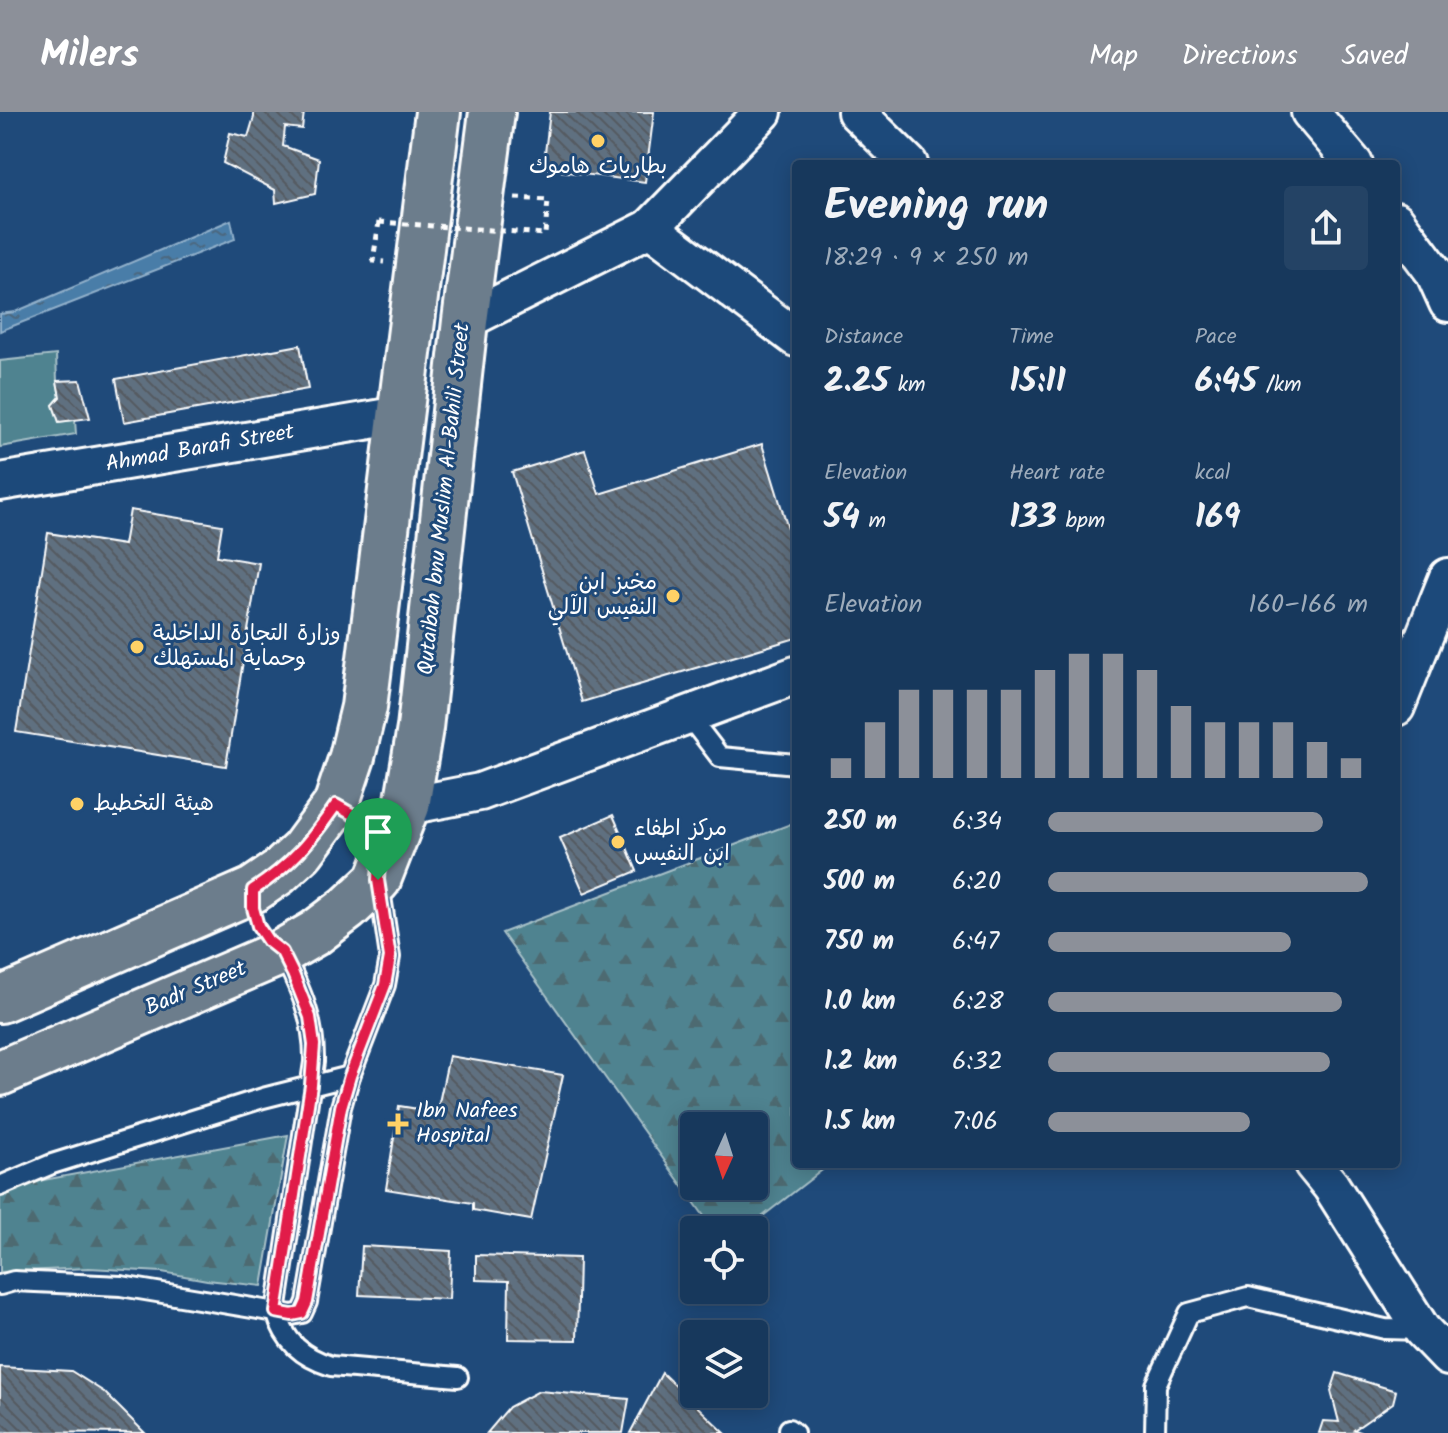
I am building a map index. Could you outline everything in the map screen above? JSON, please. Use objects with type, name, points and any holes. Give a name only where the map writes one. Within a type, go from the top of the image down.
[{"type":"main road","points":[[0,1000],[253,890],[302,851],[336,805],[364,707],[438,112]]},
{"type":"main road","name":"Qutaibah bnu Muslim Al-Bahili Street","points":[[378,880],[407,806],[420,728],[465,321],[492,112]]},
{"type":"main road","points":[[336,805],[366,827],[375,843],[379,862],[378,880]]},
{"type":"main road","name":"Badr Street","points":[[0,1073],[282,952],[315,933],[378,880]]},
{"type":"main road","points":[[253,890],[253,908],[258,926],[268,941],[282,952]]},
{"type":"street","points":[[465,321],[650,228],[763,112]]},
{"type":"street","points":[[856,112],[905,160]]},
{"type":"street","points":[[1310,112],[1351,160]]},
{"type":"street","points":[[1400,226],[1434,272],[1448,303]]},
{"type":"street","points":[[650,228],[792,335]]},
{"type":"street","name":"Ahmad Barafi Street","points":[[0,482],[401,415]]},
{"type":"street","points":[[1400,697],[1448,577]]},
{"type":"street","points":[[407,806],[480,792],[792,676]]},
{"type":"street","points":[[1316,1168],[1331,1186],[1422,1330],[1448,1357]]},
{"type":"lane","points":[[687,714],[720,757],[792,764]]},
{"type":"lane","points":[[0,1285],[26,1281],[121,1286],[292,1315],[302,1313],[307,1302],[341,1107],[385,985],[390,957],[378,880]]},
{"type":"lane","points":[[282,952],[313,1029],[314,1062],[276,1312],[281,1327],[301,1353],[331,1366],[458,1377]]},
{"type":"lane","points":[[0,1186],[52,1164],[263,1098],[350,1076]]},
{"type":"lane","points":[[1155,1433],[1156,1385],[1189,1313],[1248,1297],[1385,1329],[1422,1330]]},
{"type":"path","points":[[373,261],[379,222],[545,234],[548,200]]},
{"type":"green space","points":[[56,355],[60,397],[53,405],[59,422],[75,420],[76,434],[0,447],[0,361]]},
{"type":"green space","points":[[792,824],[792,1168],[825,1168],[763,1216],[704,1216],[693,1200],[768,1200],[768,1112],[680,1112],[680,1182],[502,933]]},
{"type":"green space","points":[[288,1135],[262,1286],[162,1272],[89,1268],[0,1272],[0,1188]]},
{"type":"water","points":[[231,220],[235,239],[0,331],[0,314],[15,312]]},
{"type":"building","points":[[254,112],[304,112],[302,129],[285,127],[283,146],[319,159],[315,194],[276,203],[275,190],[223,163],[230,133],[248,137]]},
{"type":"building","name":"بطاريات هاموك","points":[[550,112],[654,112],[645,182],[543,169]]},
{"type":"building","points":[[300,345],[308,389],[124,422],[116,379]]},
{"type":"building","points":[[80,380],[90,418],[59,422],[53,405],[60,397],[57,381]]},
{"type":"building","name":"مخبز ابن النفيس الآلي","points":[[762,444],[792,542],[792,639],[582,702],[512,472],[585,450],[599,494]]},
{"type":"building","name":"وزارة التجارة الداخلية وحماية المستهلك","points":[[130,510],[222,525],[217,556],[259,563],[226,766],[16,732],[48,533],[124,545]]},
{"type":"building","points":[[613,815],[637,871],[584,893],[560,838]]},
{"type":"building","points":[[449,1056],[563,1075],[531,1220],[473,1210],[473,1203],[386,1189],[399,1106],[437,1112]]},
{"type":"building","points":[[362,1246],[451,1251],[449,1299],[359,1295]]},
{"type":"building","points":[[476,1255],[579,1258],[577,1340],[508,1339],[509,1281],[476,1280]]},
{"type":"building","points":[[0,1367],[71,1371],[104,1392],[145,1433],[0,1432]]},
{"type":"building","points":[[662,1373],[680,1390],[680,1408],[699,1408],[725,1433],[630,1433]]},
{"type":"building","points":[[1337,1373],[1396,1391],[1393,1403],[1354,1430],[1364,1433],[1319,1433],[1323,1421],[1339,1422],[1331,1391]]},
{"type":"building","points":[[539,1391],[629,1399],[623,1433],[487,1433],[509,1407]]},
{"type":"place","name":"بطاريات هاموك","points":[[598,141]]},
{"type":"place","name":"مخبز ابن النفيس الآلي","points":[[673,596]]},
{"type":"place","name":"وزارة التجارة الداخلية وحماية المستهلك","points":[[137,647]]},
{"type":"place","name":"هيئة التخطيط","points":[[77,804]]},
{"type":"place","name":"مركز اطفاء ابن النفيس","points":[[618,842]]},
{"type":"place","name":"Ibn Nafees Hospital","points":[[398,1124]]},
{"type":"route","points":[[336,805],[366,827],[375,843],[379,862],[378,880],[390,957],[385,985],[341,1107],[307,1302],[302,1313],[276,1312],[311,1085],[314,1045],[310,1017],[293,974],[282,952],[268,941],[258,926],[253,908],[253,890],[302,851],[336,805]]}]
